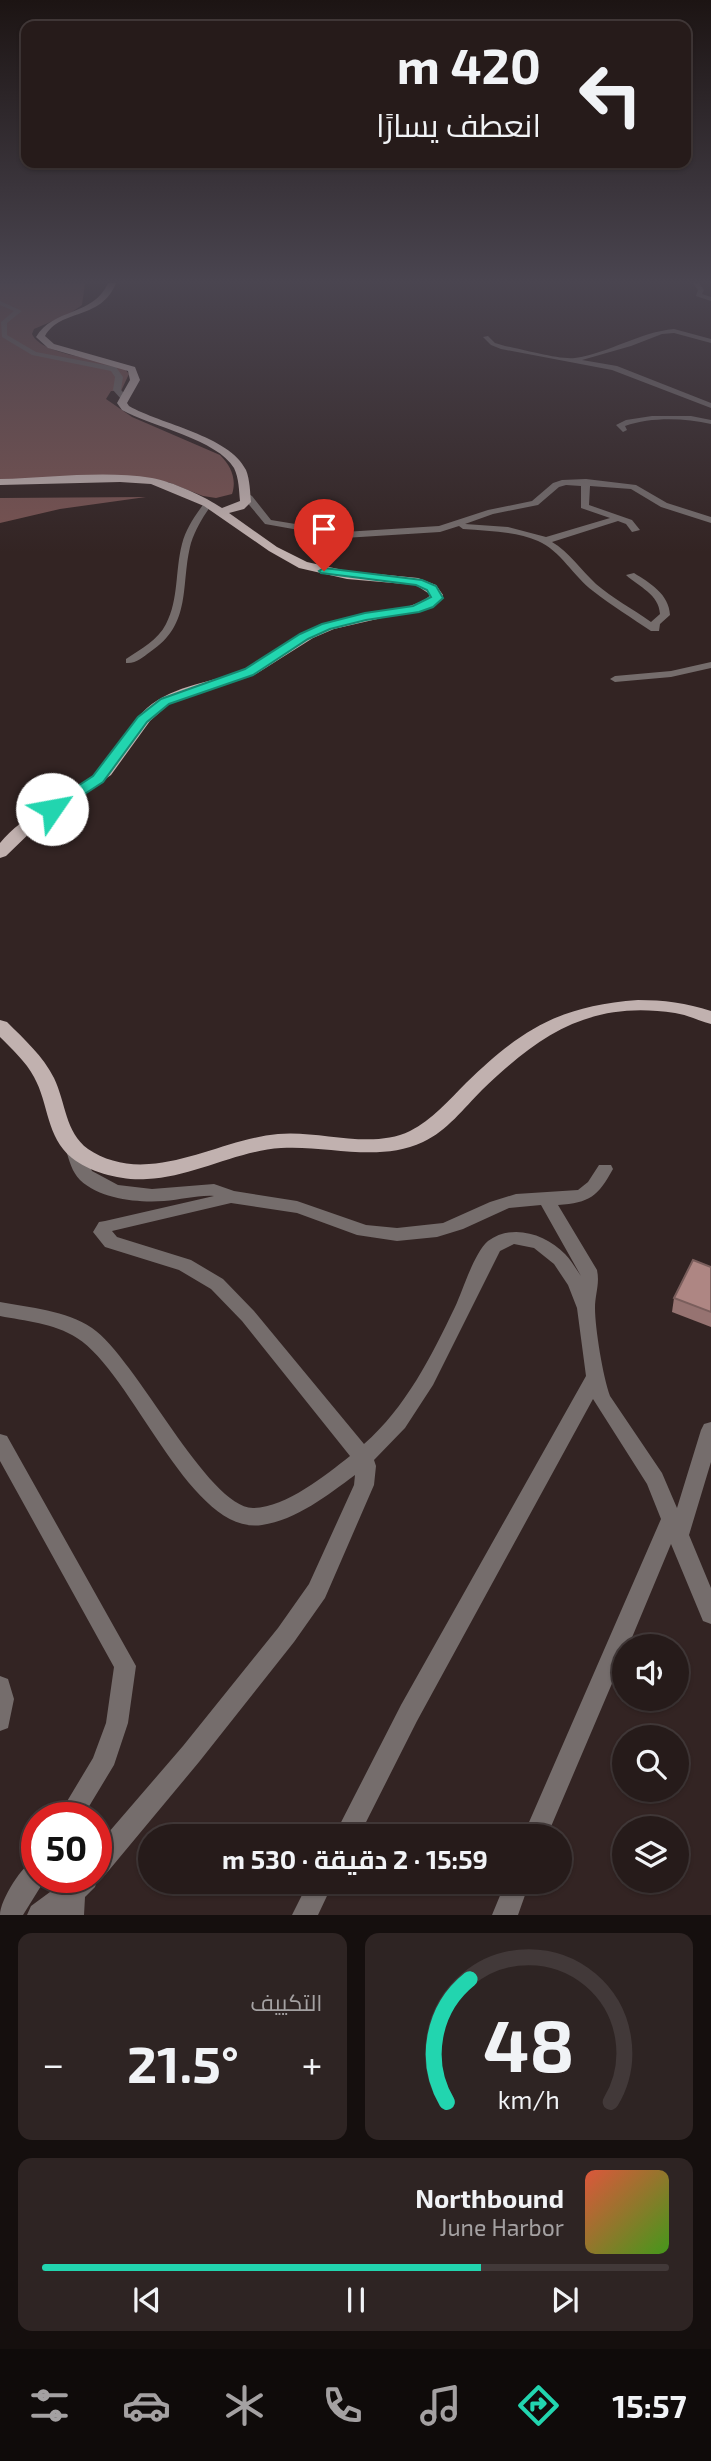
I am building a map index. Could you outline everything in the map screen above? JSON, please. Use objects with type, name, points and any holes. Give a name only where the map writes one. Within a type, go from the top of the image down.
[{"type":"main road","points":[[133,372],[135,380],[122,403],[133,413],[228,454],[240,469],[244,498],[240,524]]},
{"type":"main road","points":[[0,482],[139,479],[165,485],[215,508],[273,549],[303,565],[347,575],[418,582],[432,588],[437,598],[415,609],[365,616],[326,626],[304,636],[249,672],[165,701],[143,720],[98,779],[37,818],[0,853]]},
{"type":"main road","points":[[197,498],[244,498]]},
{"type":"main road","points":[[215,508],[240,507],[244,498]]},
{"type":"main road","points":[[0,1026],[36,1065],[45,1080],[64,1134],[75,1150],[108,1167],[128,1172],[148,1172],[274,1141],[309,1140],[364,1146],[406,1141],[430,1128],[530,1038],[564,1020],[610,1008],[651,1006],[676,1008],[711,1018]]},
{"type":"street","points":[[116,372],[119,377],[118,392],[124,397]]},
{"type":"street","points":[[625,372],[711,406]]},
{"type":"street","points":[[623,430],[620,425],[635,420],[695,418],[711,422]]},
{"type":"street","points":[[455,526],[491,512],[535,503],[561,482],[633,487],[664,505],[711,520]]},
{"type":"street","points":[[586,482],[584,506],[632,524],[635,530]]},
{"type":"street","points":[[244,498],[253,500],[261,518],[268,522],[334,534],[353,535],[455,526],[515,531],[544,541],[557,550],[596,589],[655,629],[655,623],[665,615],[665,607],[656,594],[631,575]]},
{"type":"street","points":[[130,661],[156,646],[173,624],[179,609],[187,543],[199,514],[215,508]]},
{"type":"street","points":[[544,541],[617,519]]},
{"type":"street","points":[[615,679],[671,674],[711,665]]},
{"type":"street","points":[[75,1150],[79,1164],[89,1179],[110,1188],[146,1195],[212,1190],[224,1192],[228,1196],[297,1207],[356,1228],[379,1233],[436,1231],[470,1220],[501,1203],[535,1196],[569,1198],[590,1191],[606,1170]]},
{"type":"street","points":[[112,1847],[278,1646],[317,1591],[364,1485],[366,1466],[363,1457],[247,1316],[217,1284],[185,1265],[111,1242],[102,1232],[112,1224],[217,1202],[228,1196]]},
{"type":"street","points":[[545,1197],[587,1270],[591,1282],[586,1308]]},
{"type":"street","points":[[0,1309],[85,1333],[112,1357],[138,1390],[179,1455],[211,1493],[234,1513],[259,1517],[303,1499],[377,1447],[399,1421],[422,1386],[494,1246],[513,1237],[524,1238],[551,1250],[573,1277],[586,1308],[594,1377],[602,1399],[646,1463],[676,1526],[711,1614]]},
{"type":"street","points":[[352,1824],[409,1713],[594,1377]]},
{"type":"street","points":[[540,1824],[676,1526],[711,1430]]},
{"type":"street","points":[[0,1442],[125,1666],[117,1723],[102,1765],[79,1802]]},
{"type":"street","points":[[0,1688],[3,1699],[0,1720]]},
{"type":"street","points":[[9,1915],[23,1893]]},
{"type":"street","points":[[305,1915],[316,1894]]},
{"type":"street","points":[[505,1915],[512,1894]]},
{"type":"street","points":[[40,1915],[77,1895]]},
{"type":"shaded area","points":[[0,372],[128,372],[121,391],[111,391],[106,399],[132,417],[220,455],[232,473],[234,483],[232,494],[216,498],[203,496],[168,482],[0,480]]},
{"type":"shaded area","points":[[146,497],[60,509],[0,523],[0,498]]},
{"type":"building","points":[[693,1260],[711,1267],[711,1312],[674,1298]]},
{"type":"route","points":[[52,809],[98,779],[143,720],[165,701],[249,672],[304,636],[326,626],[365,616],[415,609],[437,598],[432,588],[418,582],[324,571]]}]
